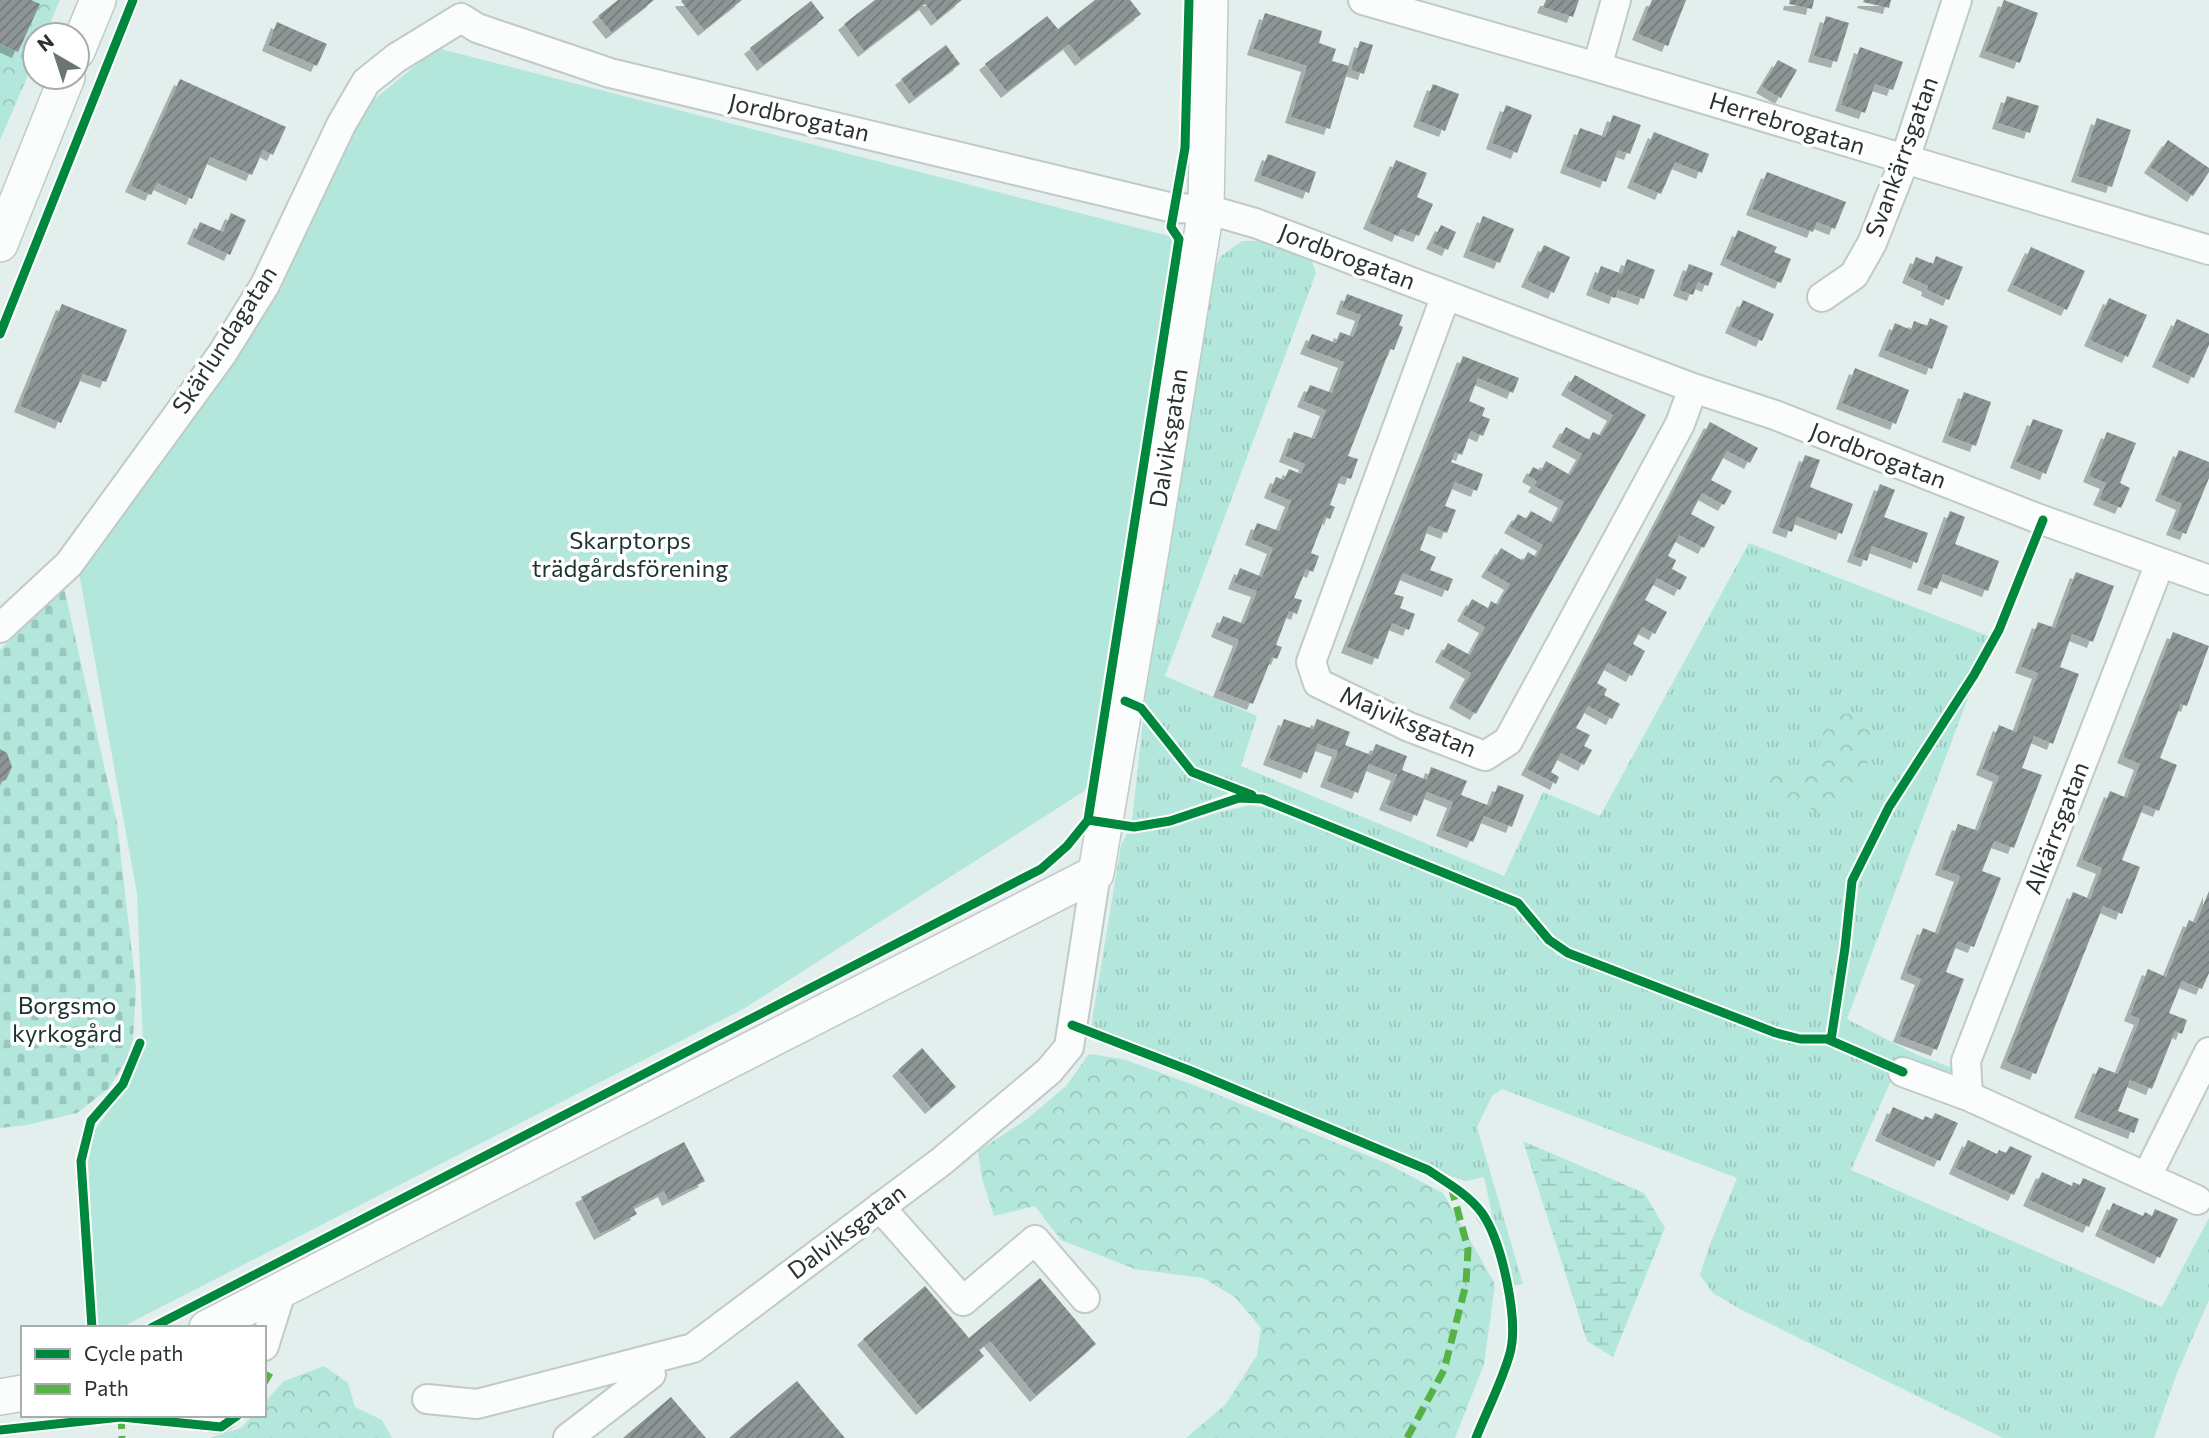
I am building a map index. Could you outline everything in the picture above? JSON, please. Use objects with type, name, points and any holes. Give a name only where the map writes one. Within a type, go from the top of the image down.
[{"type":"street","points":[[89,21],[97,0]]},
{"type":"street","name":"Dalviksgatan","points":[[427,1398],[477,1404],[693,1348],[942,1161],[1049,1071],[1069,1047],[1206,209],[1210,0]]},
{"type":"street","name":"Herrebrogatan","points":[[1363,0],[1423,7],[1597,67],[2209,250]]},
{"type":"street","points":[[1597,67],[1616,0]]},
{"type":"street","name":"Svankärrsgatan","points":[[1822,297],[1854,275],[1872,243],[1905,159],[1956,0]]},
{"type":"street","name":"Jordbrogatan","points":[[461,18],[477,27],[610,73],[1174,208],[1206,209],[1255,223],[1693,388],[1775,415],[2034,517],[2209,580]]},
{"type":"street","name":"Skärlundagatan","points":[[0,628],[69,564],[225,348],[265,285],[336,135],[366,82],[396,58],[461,18]]},
{"type":"street","points":[[0,243],[61,91]]},
{"type":"street","name":"Majviksgatan","points":[[1446,295],[1311,662],[1318,683],[1409,727],[1485,756],[1508,741],[1680,424],[1693,388]]},
{"type":"street","name":"Alkärrsgatan","points":[[1968,1096],[1966,1061],[2160,563]]},
{"type":"street","points":[[211,1326],[1096,873]]},
{"type":"street","points":[[2147,1176],[2209,1052]]},
{"type":"street","points":[[1903,1072],[1968,1096],[2197,1200]]},
{"type":"street","points":[[880,1207],[963,1301],[1035,1240],[1085,1298]]},
{"type":"street","points":[[266,1340],[282,1289]]},
{"type":"street","points":[[568,1438],[650,1374],[639,1362]]},
{"type":"street","points":[[0,1397],[21,1393]]},
{"type":"green space","points":[[0,0],[60,0],[51,21],[21,21],[21,91],[0,140]]},
{"type":"green space","name":"Skarptorps trädgårdsförening","points":[[437,48],[1173,237],[1089,788],[745,1008],[124,1326],[98,1326],[88,1162],[95,1130],[129,1082],[143,1043],[137,894],[78,567],[231,358],[371,102]]},
{"type":"green space","points":[[1242,241],[1259,241],[1311,258],[1316,273],[1165,676],[1257,716],[1241,766],[1504,876],[1543,792],[1600,816],[1749,543],[1991,637],[1847,1019],[1915,1054],[1958,1070],[1947,1084],[1839,1038],[1825,1034],[1796,1034],[1565,946],[1515,895],[1245,787],[1164,817],[1132,821],[1146,693],[1213,275],[1220,257]]},
{"type":"green space","name":"Borgsmo kyrkogård","points":[[64,588],[117,823],[136,989],[133,1039],[127,1059],[108,1089],[77,1113],[27,1125],[0,1128],[0,650]]},
{"type":"green space","points":[[1854,713],[1872,728],[1876,744],[1864,773],[1868,776],[1844,802],[1823,814],[1811,809],[1800,797],[1793,801],[1780,802],[1769,797],[1765,785],[1770,773],[1778,769],[1801,766],[1810,760],[1832,720]]},
{"type":"green space","points":[[1251,805],[1273,809],[1516,909],[1558,956],[1786,1042],[1830,1045],[1894,1074],[1851,1170],[2162,1307],[2209,1218],[2209,1300],[2177,1373],[2154,1438],[2003,1438],[1740,1309],[1713,1293],[1700,1275],[1737,1178],[1502,1089],[1492,1096],[1477,1127],[1523,1284],[1512,1286],[1500,1252],[1475,1217],[1492,1214],[1484,1177],[1466,1181],[1447,1175],[1370,1140],[1091,1027],[1121,845],[1127,834],[1172,827]]},
{"type":"green space","points":[[1089,1054],[1123,1059],[1194,1085],[1386,1163],[1443,1193],[1495,1284],[1484,1364],[1455,1438],[1186,1438],[1226,1404],[1257,1355],[1261,1328],[1235,1297],[1203,1278],[1135,1269],[1061,1240],[1035,1206],[994,1216],[982,1179],[978,1151],[1027,1119],[1066,1086]]},
{"type":"green space","points":[[1523,1141],[1644,1193],[1665,1228],[1613,1357],[1587,1341]]},
{"type":"green space","points":[[324,1366],[348,1383],[355,1407],[382,1420],[392,1438],[209,1438],[241,1428],[251,1417],[266,1417],[266,1401],[284,1381]]},
{"type":"building","points":[[0,0],[31,0],[40,4],[32,21],[21,21],[21,45],[18,52],[0,44]]},
{"type":"building","points":[[618,0],[654,0],[612,33],[598,16]]},
{"type":"building","points":[[742,0],[704,30],[681,1]]},
{"type":"building","points":[[875,0],[962,0],[937,20],[925,4],[864,51],[844,24]]},
{"type":"building","points":[[1095,0],[1130,0],[1141,14],[1081,60],[1069,44],[1007,92],[985,64],[1047,16],[1058,29]]},
{"type":"building","points":[[1546,0],[1579,0],[1573,17],[1543,7]]},
{"type":"building","points":[[1652,0],[1686,0],[1668,46],[1638,34]]},
{"type":"building","points":[[1790,0],[1814,0],[1812,9],[1789,4]]},
{"type":"building","points":[[1891,0],[1889,8],[1863,2]]},
{"type":"building","points":[[2004,0],[2038,13],[2020,63],[1985,51]]},
{"type":"building","points":[[811,1],[824,18],[763,65],[750,48]]},
{"type":"building","points":[[1265,13],[1322,31],[1319,43],[1336,49],[1332,61],[1349,66],[1330,129],[1291,117],[1307,66],[1253,49]]},
{"type":"building","points":[[1826,16],[1849,23],[1837,62],[1814,56]]},
{"type":"building","points":[[277,22],[327,44],[317,66],[268,45]]},
{"type":"building","points":[[1360,41],[1373,45],[1364,74],[1351,70]]},
{"type":"building","points":[[946,45],[960,64],[915,98],[901,79]]},
{"type":"building","points":[[1860,47],[1903,62],[1893,90],[1875,84],[1865,113],[1841,105]]},
{"type":"building","points":[[1778,60],[1797,70],[1781,98],[1762,87]]},
{"type":"building","points":[[180,79],[286,127],[273,155],[263,150],[252,175],[210,157],[192,199],[157,183],[151,195],[131,186]]},
{"type":"building","points":[[1433,84],[1459,94],[1445,131],[1419,121]]},
{"type":"building","points":[[2007,96],[2039,106],[2030,133],[1998,123]]},
{"type":"building","points":[[1506,105],[1532,115],[1517,153],[1492,143]]},
{"type":"building","points":[[1613,115],[1641,125],[1630,154],[1618,150],[1606,182],[1566,167],[1580,128],[1605,137]]},
{"type":"building","points":[[2097,118],[2131,130],[2112,187],[2077,176]]},
{"type":"building","points":[[1654,132],[1709,154],[1702,173],[1675,162],[1661,194],[1633,182]]},
{"type":"building","points":[[2168,140],[2209,168],[2193,196],[2150,167]]},
{"type":"building","points":[[1268,154],[1316,172],[1309,193],[1260,175]]},
{"type":"building","points":[[1396,160],[1427,173],[1417,197],[1433,204],[1419,236],[1401,229],[1398,236],[1369,223]]},
{"type":"building","points":[[1767,172],[1846,202],[1835,229],[1817,222],[1813,232],[1752,209]]},
{"type":"building","points":[[231,213],[246,220],[230,255],[193,238],[200,222],[223,232]]},
{"type":"building","points":[[1483,216],[1514,229],[1500,263],[1469,251]]},
{"type":"building","points":[[1441,225],[1456,232],[1448,250],[1432,243]]},
{"type":"building","points":[[1738,230],[1777,247],[1774,252],[1791,259],[1781,283],[1726,259]]},
{"type":"building","points":[[1544,245],[1570,257],[1554,293],[1527,281]]},
{"type":"building","points":[[2031,247],[2085,271],[2067,310],[2013,285]]},
{"type":"building","points":[[1936,256],[1963,267],[1949,300],[1908,277],[1916,257],[1933,264]]},
{"type":"building","points":[[1627,259],[1655,270],[1644,299],[1618,290],[1615,298],[1592,289],[1601,266],[1622,274]]},
{"type":"building","points":[[1689,264],[1713,273],[1708,286],[1698,282],[1693,295],[1679,290]]},
{"type":"building","points":[[1347,294],[1403,315],[1399,325],[1403,327],[1394,350],[1390,349],[1348,456],[1358,459],[1351,479],[1341,476],[1330,505],[1335,507],[1330,519],[1325,517],[1311,553],[1319,556],[1313,572],[1306,569],[1294,598],[1302,600],[1297,614],[1289,611],[1276,645],[1282,647],[1277,659],[1272,657],[1253,704],[1219,691],[1239,640],[1217,631],[1223,616],[1244,624],[1257,591],[1234,583],[1240,568],[1262,577],[1273,548],[1251,539],[1257,523],[1279,531],[1291,501],[1270,492],[1276,477],[1284,480],[1289,469],[1301,474],[1305,464],[1285,456],[1294,432],[1315,439],[1326,410],[1303,401],[1310,385],[1332,393],[1344,362],[1306,348],[1312,334],[1336,343],[1340,332],[1353,337],[1361,315],[1342,308]]},
{"type":"building","points":[[2109,298],[2147,315],[2128,357],[2090,340]]},
{"type":"building","points":[[1743,300],[1774,314],[1762,341],[1731,327]]},
{"type":"building","points":[[62,304],[127,330],[106,382],[83,374],[61,423],[20,406]]},
{"type":"building","points":[[1930,318],[1948,326],[1932,369],[1884,350],[1895,323],[1911,330],[1914,321],[1927,326]]},
{"type":"building","points":[[2177,319],[2209,334],[2209,345],[2194,378],[2158,361]]},
{"type":"building","points":[[1463,356],[1519,378],[1513,393],[1478,378],[1469,401],[1485,408],[1482,416],[1490,419],[1483,436],[1471,431],[1462,455],[1455,452],[1451,462],[1483,474],[1477,491],[1455,482],[1445,506],[1456,510],[1447,533],[1429,526],[1420,550],[1436,557],[1430,570],[1453,579],[1448,591],[1403,573],[1394,594],[1404,597],[1400,608],[1415,614],[1409,630],[1392,623],[1378,659],[1347,647]]},
{"type":"building","points":[[1855,368],[1909,390],[1896,424],[1842,403]]},
{"type":"building","points":[[1575,375],[1646,415],[1476,714],[1455,702],[1471,673],[1441,656],[1448,643],[1470,655],[1485,627],[1463,615],[1472,599],[1488,608],[1491,601],[1498,605],[1510,584],[1487,571],[1501,548],[1523,561],[1528,552],[1536,557],[1543,545],[1510,527],[1518,514],[1526,519],[1531,511],[1553,523],[1564,502],[1534,486],[1537,481],[1528,476],[1533,467],[1541,471],[1546,461],[1570,475],[1582,454],[1558,441],[1566,427],[1589,440],[1593,432],[1601,436],[1613,415],[1567,389]]},
{"type":"building","points":[[1964,392],[1991,402],[1976,446],[1948,436]]},
{"type":"building","points":[[2033,419],[2063,430],[2046,474],[2016,462]]},
{"type":"building","points":[[1710,422],[1758,448],[1750,463],[1727,451],[1711,480],[1732,491],[1724,505],[1702,493],[1691,514],[1715,527],[1704,548],[1679,535],[1668,556],[1676,560],[1672,569],[1687,577],[1680,590],[1657,578],[1645,600],[1667,612],[1655,634],[1642,627],[1633,644],[1645,651],[1632,676],[1608,663],[1597,683],[1607,689],[1604,695],[1620,704],[1612,719],[1588,706],[1576,728],[1590,735],[1584,746],[1592,750],[1584,765],[1561,753],[1551,772],[1559,777],[1556,784],[1527,769]]},
{"type":"building","points":[[2107,432],[2136,443],[2120,483],[2130,488],[2121,508],[2099,499],[2106,483],[2089,476]]},
{"type":"building","points":[[2179,450],[2209,462],[2209,478],[2186,534],[2172,529],[2182,504],[2161,495]]},
{"type":"building","points":[[1805,455],[1820,460],[1810,487],[1853,504],[1842,534],[1797,517],[1792,532],[1778,527]]},
{"type":"building","points":[[1880,484],[1895,490],[1884,517],[1928,533],[1917,563],[1872,546],[1867,561],[1853,556]]},
{"type":"building","points":[[1950,511],[1965,517],[1955,544],[1999,561],[1988,591],[1943,574],[1937,589],[1923,584]]},
{"type":"building","points":[[2076,572],[2114,586],[2093,642],[2072,634],[2060,667],[2079,674],[2053,744],[2034,736],[2022,768],[2042,775],[2014,848],[1994,841],[1982,871],[2001,878],[1974,947],[1958,941],[1946,972],[1964,979],[1937,1050],[1899,1036],[1921,979],[1906,973],[1923,928],[1938,934],[1960,876],[1941,869],[1958,824],[1978,831],[1999,776],[1982,769],[1999,725],[2016,732],[2038,673],[2021,667],[2038,622],[2055,628]]},
{"type":"building","points":[[2173,632],[2209,646],[2187,706],[2181,704],[2160,758],[2177,765],[2159,811],[2144,805],[2122,860],[2140,867],[2122,914],[2103,906],[2036,1074],[2006,1062],[2073,892],[2090,899],[2102,868],[2082,860],[2110,791],[2127,798],[2140,764],[2123,757]]},
{"type":"building","points":[[1284,719],[1313,729],[1317,719],[1350,732],[1345,745],[1371,755],[1376,744],[1407,756],[1402,770],[1427,780],[1431,767],[1467,781],[1461,795],[1490,806],[1498,785],[1524,795],[1512,827],[1484,816],[1473,842],[1442,830],[1453,802],[1427,792],[1417,816],[1385,804],[1397,775],[1369,764],[1358,793],[1326,781],[1338,751],[1318,744],[1307,773],[1269,759]]},
{"type":"building","points":[[0,749],[7,753],[12,767],[6,780],[0,782]]},
{"type":"building","points":[[2209,891],[2209,973],[2202,989],[2182,981],[2169,1013],[2187,1020],[2182,1034],[2175,1031],[2152,1089],[2130,1080],[2118,1111],[2139,1119],[2134,1133],[2080,1112],[2099,1067],[2118,1074],[2140,1019],[2130,1015],[2148,969],[2166,977],[2189,920],[2196,923]]},
{"type":"building","points":[[922,1048],[956,1087],[931,1108],[898,1070]]},
{"type":"building","points":[[1893,1107],[1923,1120],[1925,1116],[1932,1119],[1935,1113],[1958,1123],[1940,1161],[1881,1135]]},
{"type":"building","points":[[1968,1140],[1997,1154],[1999,1150],[2006,1153],[2010,1146],[2032,1156],[2014,1195],[1955,1168]]},
{"type":"building","points":[[684,1142],[705,1181],[668,1200],[664,1191],[633,1207],[637,1214],[600,1234],[581,1197]]},
{"type":"building","points":[[2042,1172],[2072,1186],[2073,1182],[2080,1185],[2083,1178],[2106,1188],[2089,1227],[2029,1200]]},
{"type":"building","points":[[2113,1203],[2143,1216],[2145,1212],[2152,1216],[2155,1209],[2178,1219],[2160,1258],[2101,1230]]},
{"type":"building","points":[[1040,1278],[1096,1344],[1036,1396],[990,1341],[979,1350],[984,1356],[922,1409],[863,1339],[925,1286],[969,1338]]},
{"type":"building","points":[[797,1381],[845,1438],[729,1438]]},
{"type":"building","points":[[671,1397],[706,1438],[623,1438]]},
{"type":"marked path","points":[[1407,1438],[1444,1370],[1466,1284],[1468,1249],[1451,1186]]},
{"type":"marked path","points":[[266,1380],[270,1373]]},
{"type":"marked path","points":[[121,1417],[122,1438]]},
{"type":"cycle path","points":[[0,334],[133,0]]},
{"type":"cycle path","points":[[155,1326],[1041,869],[1067,846],[1088,820],[1179,239],[1171,227],[1185,148],[1189,0]]},
{"type":"cycle path","points":[[1831,1040],[1852,881],[1889,807],[1974,675],[1999,630],[2043,520]]},
{"type":"cycle path","points":[[1125,701],[1141,708],[1192,772],[1252,795]]},
{"type":"cycle path","points":[[1088,820],[1134,827],[1170,821],[1239,798],[1262,799],[1518,903],[1549,940],[1568,953],[1776,1033],[1800,1039],[1827,1039],[1903,1072]]},
{"type":"cycle path","points":[[1072,1025],[1191,1071],[1428,1170],[1477,1206],[1489,1226],[1502,1261],[1510,1302],[1512,1339],[1503,1375],[1476,1438]]},
{"type":"cycle path","points":[[92,1326],[81,1161],[91,1121],[123,1084],[140,1043]]},
{"type":"cycle path","points":[[0,1430],[121,1417]]},
{"type":"cycle path","points":[[121,1417],[221,1427],[235,1417]]}]
